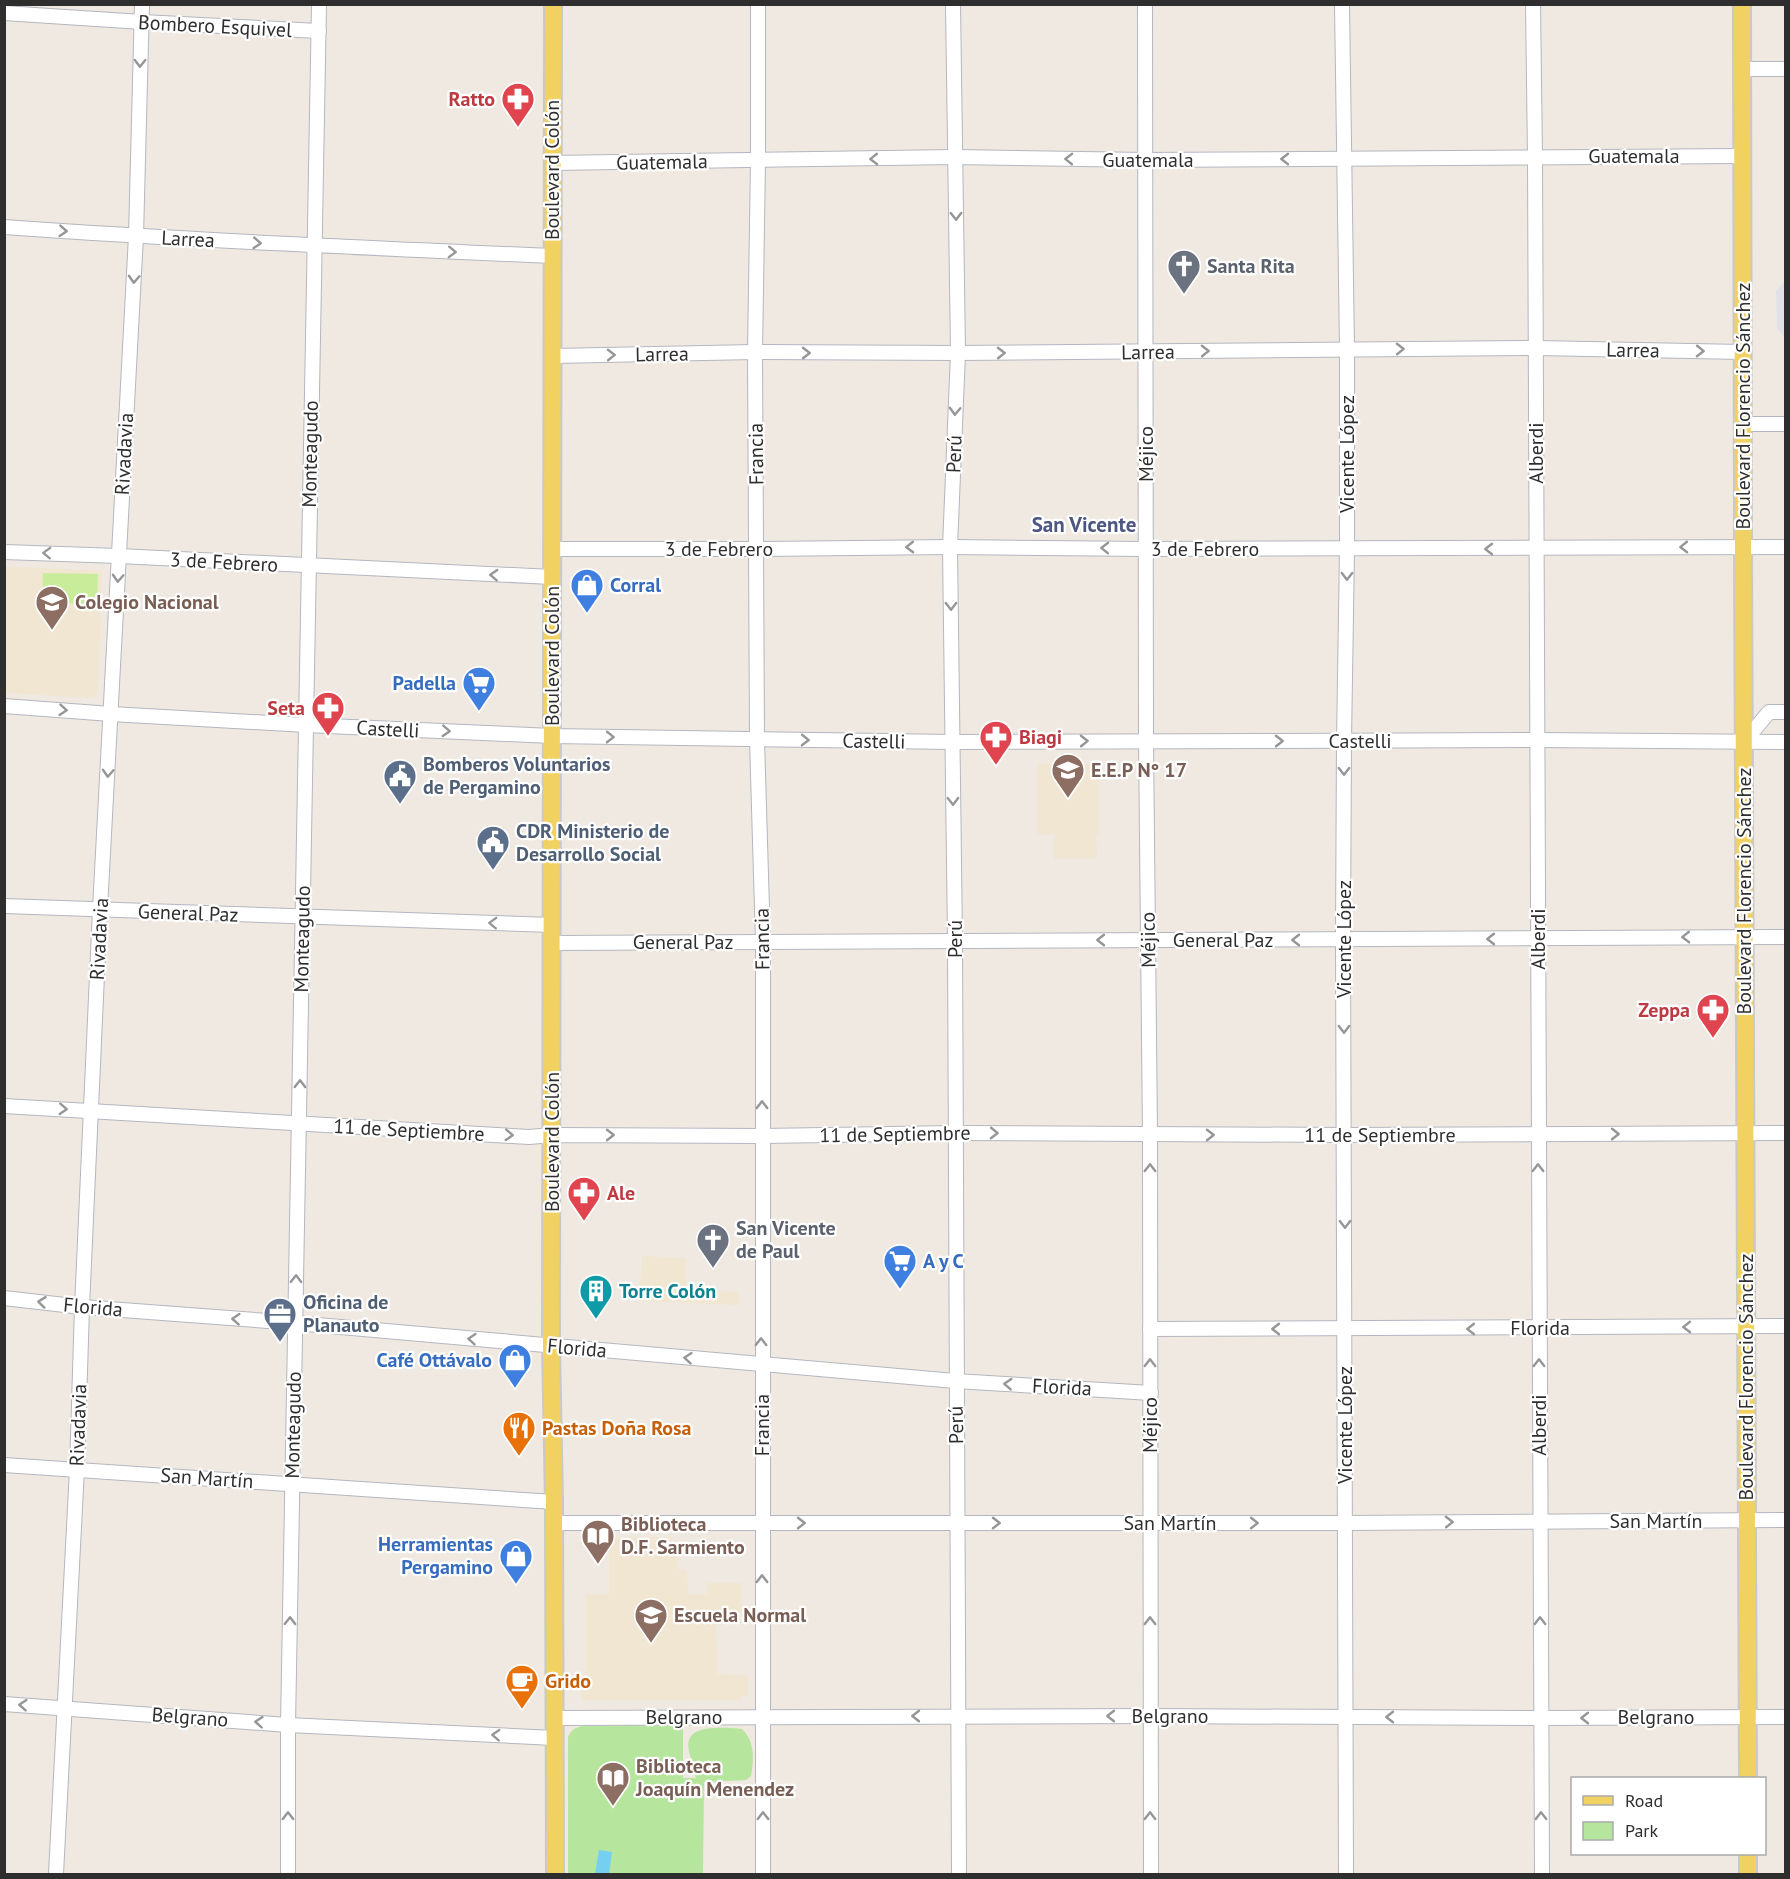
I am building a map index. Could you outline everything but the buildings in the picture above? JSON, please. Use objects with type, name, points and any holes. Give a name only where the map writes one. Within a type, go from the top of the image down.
[{"type":"main road","name":"Boulevard Colón","points":[[553,4],[551,1346],[554,1718]]},
{"type":"main road","name":"Boulevard Florencio Sánchez","points":[[1742,4],[1748,1777]]},
{"type":"main road","points":[[554,1718],[555,1875]]},
{"type":"main road","points":[[1748,1855],[1748,1875]]},
{"type":"street","name":"Rivadavia","points":[[56,1875],[77,1469],[90,1111],[136,236],[142,4]]},
{"type":"street","name":"Monteagudo","points":[[288,1875],[288,1725],[319,4]]},
{"type":"street","name":"Francia","points":[[758,4],[755,352],[757,740],[763,942],[761,1365],[763,1875]]},
{"type":"street","name":"Perú","points":[[953,4],[958,353],[950,547],[955,940],[955,1381],[959,1875]]},
{"type":"street","name":"Méjico","points":[[1145,4],[1151,1875]]},
{"type":"street","name":"Vicente López","points":[[1342,4],[1347,350],[1343,940],[1346,1875]]},
{"type":"street","name":"Alberdi","points":[[1533,4],[1542,1875]]},
{"type":"street","name":"Bombero Esquivel","points":[[4,13],[319,31]]},
{"type":"street","points":[[1742,69],[1785,69]]},
{"type":"street","name":"Guatemala","points":[[552,163],[955,157],[1145,160],[1743,156]]},
{"type":"street","name":"Larrea","points":[[4,227],[314,246],[552,256]]},
{"type":"street","name":"Larrea","points":[[552,356],[755,352],[958,353],[1536,348],[1743,352]]},
{"type":"street","points":[[1743,423],[1785,424]]},
{"type":"street","name":"3 de Febrero","points":[[552,549],[1785,547]]},
{"type":"street","name":"3 de Febrero","points":[[4,552],[552,578]]},
{"type":"street","name":"Castelli","points":[[4,705],[111,714],[552,736],[953,742],[1537,740],[1785,742]]},
{"type":"street","points":[[1744,742],[1769,711],[1785,711]]},
{"type":"street","name":"General Paz","points":[[4,906],[552,925]]},
{"type":"street","name":"General Paz","points":[[552,943],[1785,937]]},
{"type":"street","name":"11 de Septiembre","points":[[4,1106],[529,1137],[955,1133],[1150,1135],[1785,1133]]},
{"type":"street","name":"Florida","points":[[4,1298],[82,1307],[295,1323],[761,1365],[955,1381],[1151,1393]]},
{"type":"street","name":"Florida","points":[[1150,1329],[1539,1329],[1785,1326]]},
{"type":"street","name":"San Martín","points":[[4,1465],[554,1502]]},
{"type":"street","name":"San Martín","points":[[554,1523],[1344,1523],[1785,1520]]},
{"type":"street","name":"Belgrano","points":[[4,1704],[288,1725],[554,1738]]},
{"type":"street","name":"Belgrano","points":[[554,1718],[1785,1717]]},
{"type":"shaded area","points":[[1785,281],[1786,336],[1784,337],[1777,329],[1776,291]]},
{"type":"shaded area","name":"Colegio Nacional","points":[[4,567],[99,570],[102,573],[98,689],[95,697],[5,693]]},
{"type":"shaded area","name":"E.E.P N° 17","points":[[1037,764],[1099,764],[1097,858],[1054,859],[1054,834],[1037,834]]},
{"type":"shaded area","points":[[642,1256],[686,1258],[686,1290],[739,1292],[739,1305],[639,1301]]},
{"type":"shaded area","name":"Escuela Normal","points":[[609,1537],[672,1537],[672,1556],[678,1556],[678,1569],[687,1570],[688,1594],[707,1594],[707,1583],[742,1583],[742,1612],[716,1613],[717,1674],[748,1675],[748,1696],[741,1696],[741,1700],[581,1700],[581,1680],[586,1679],[586,1594],[609,1594]]},
{"type":"green space","points":[[43,573],[98,574],[97,604],[42,603]]},
{"type":"green space","points":[[683,1725],[683,1778],[696,1778],[688,1745],[689,1739],[695,1732],[715,1728],[742,1729],[749,1739],[752,1751],[751,1776],[746,1780],[704,1782],[703,1874],[568,1874],[568,1737],[571,1732],[583,1726]]},
{"type":"water","points":[[599,1850],[612,1852],[609,1874],[595,1874]]},
{"type":"place","name":"Ratto","points":[[518,128]]},
{"type":"place","name":"Santa Rita","points":[[1184,295]]},
{"type":"place","name":"Corral","points":[[587,614]]},
{"type":"place","name":"Colegio Nacional","points":[[52,631]]},
{"type":"place","name":"Padella","points":[[479,712]]},
{"type":"place","name":"Seta","points":[[328,737]]},
{"type":"place","name":"Biagi","points":[[996,766]]},
{"type":"place","name":"E.E.P N° 17","points":[[1068,799]]},
{"type":"place","name":"Bomberos Voluntarios de Pergamino","points":[[400,805]]},
{"type":"place","name":"CDR Ministerio de Desarrollo Social","points":[[493,871]]},
{"type":"place","name":"Zeppa","points":[[1713,1039]]},
{"type":"place","name":"Ale","points":[[584,1222]]},
{"type":"place","name":"San Vicente de Paul","points":[[713,1269]]},
{"type":"place","name":"A y C","points":[[900,1290]]},
{"type":"place","name":"Torre Colón","points":[[596,1320]]},
{"type":"place","name":"Oficina de Planauto","points":[[280,1343]]},
{"type":"place","name":"Café Ottávalo","points":[[515,1389]]},
{"type":"place","name":"Pastas Doña Rosa","points":[[519,1457]]},
{"type":"place","name":"Biblioteca D.F. Sarmiento","points":[[598,1565]]},
{"type":"place","name":"Herramientas Pergamino","points":[[516,1585]]},
{"type":"place","name":"Escuela Normal","points":[[651,1644]]},
{"type":"place","name":"Grido","points":[[522,1710]]},
{"type":"place","name":"Biblioteca Joaquín Menendez","points":[[613,1807]]},
{"type":"district","name":"San Vicente","points":[[1084,525]]}]
